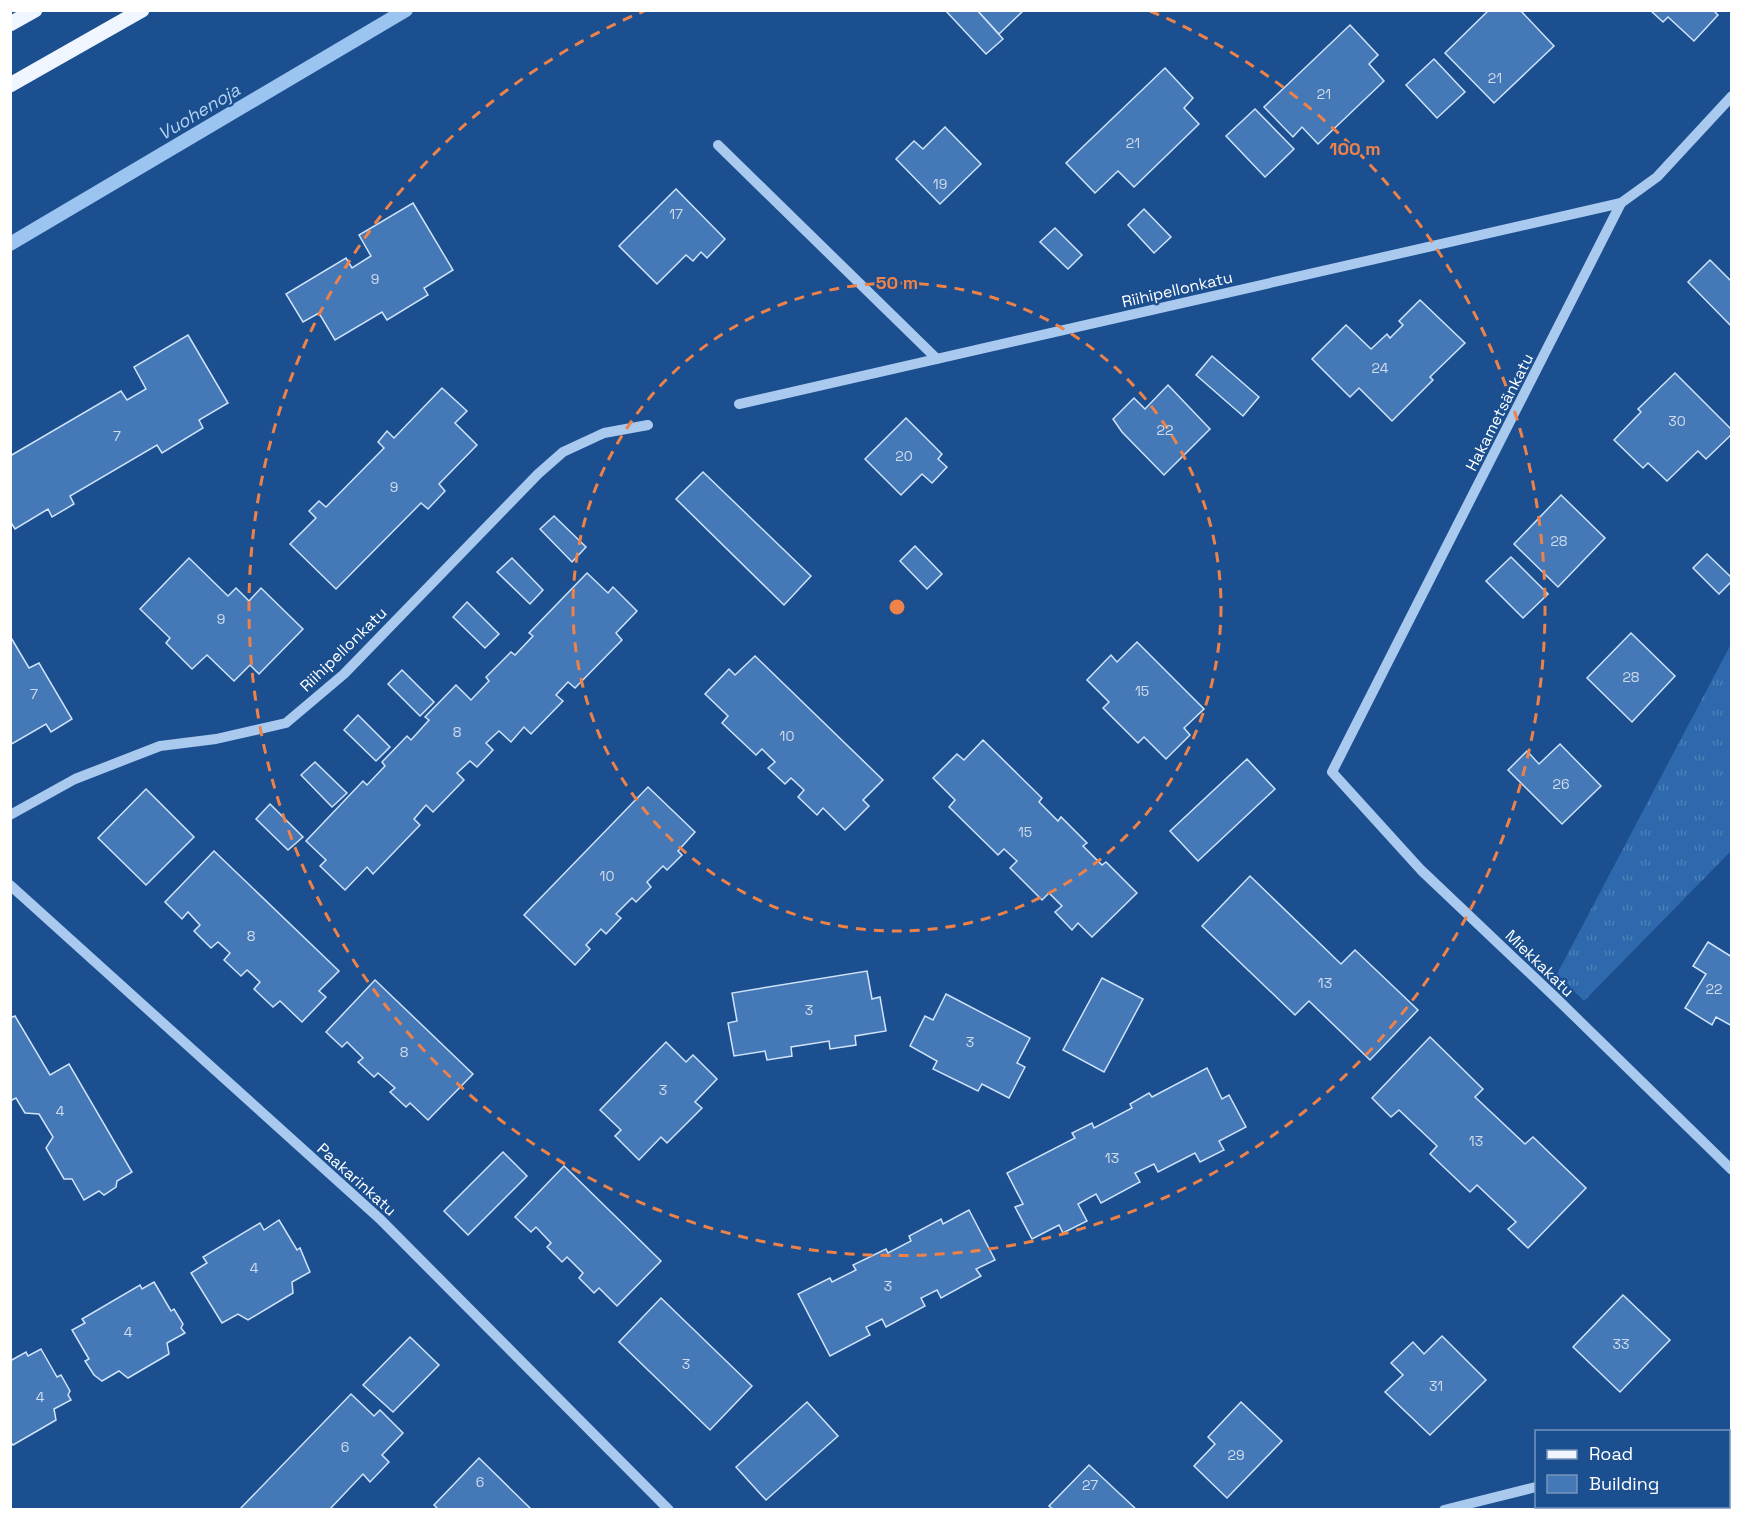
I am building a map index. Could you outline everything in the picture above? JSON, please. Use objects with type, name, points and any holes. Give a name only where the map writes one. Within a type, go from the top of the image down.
[{"type":"main road","points":[[10,24],[34,10]]},
{"type":"main road","points":[[10,85],[142,10]]},
{"type":"street","name":"Hakametsänkatu","points":[[1332,772],[1621,203],[1657,177],[1731,96]]},
{"type":"street","points":[[718,145],[937,358]]},
{"type":"street","name":"Riihipellonkatu","points":[[739,404],[1621,203]]},
{"type":"street","name":"Riihipellonkatu","points":[[10,815],[75,779],[160,746],[216,739],[286,723],[344,674],[538,474],[563,452],[604,433],[648,425]]},
{"type":"street","name":"Miekkakatu","points":[[1332,772],[1421,870],[1556,998],[1731,1170]]},
{"type":"street","name":"Paakarinkatu","points":[[10,885],[380,1220],[669,1509]]},
{"type":"street","points":[[1444,1509],[1535,1487]]},
{"type":"green space","points":[[1731,644],[1731,851],[1584,1001],[1557,974]]},
{"type":"building","points":[[945,10],[977,10],[1003,39],[986,54]]},
{"type":"building","points":[[977,10],[1024,10],[999,34]]},
{"type":"building","points":[[1489,10],[1520,10],[1554,46],[1494,103],[1445,53]]},
{"type":"building","points":[[1650,10],[1713,10],[1718,15],[1694,41],[1668,17],[1663,22]]},
{"type":"building","points":[[1350,25],[1378,55],[1369,64],[1384,81],[1318,144],[1302,127],[1293,137],[1264,107]]},
{"type":"building","points":[[1434,59],[1465,92],[1437,118],[1406,85]]},
{"type":"building","points":[[1165,68],[1193,98],[1184,108],[1199,124],[1134,187],[1118,171],[1095,193],[1066,163]]},
{"type":"building","points":[[1255,109],[1294,149],[1265,177],[1226,136]]},
{"type":"building","points":[[945,127],[981,164],[940,204],[896,159],[914,141],[923,149]]},
{"type":"building","points":[[676,189],[725,239],[707,258],[701,252],[693,261],[686,255],[657,284],[619,246]]},
{"type":"building","points":[[413,203],[453,270],[424,288],[428,295],[387,320],[382,312],[335,340],[319,313],[303,322],[286,294],[346,258],[352,268],[371,256],[359,235]]},
{"type":"building","points":[[1144,209],[1171,237],[1154,253],[1128,225]]},
{"type":"building","points":[[1055,228],[1082,255],[1068,269],[1040,242]]},
{"type":"building","points":[[1710,260],[1732,282],[1732,327],[1688,282]]},
{"type":"building","points":[[1420,300],[1465,343],[1430,377],[1433,380],[1392,421],[1359,388],[1350,397],[1312,359],[1346,325],[1371,349],[1387,334],[1390,338],[1403,325],[1399,321]]},
{"type":"building","points":[[188,335],[228,403],[199,420],[203,428],[162,453],[157,445],[70,496],[74,504],[52,517],[48,509],[15,529],[10,521],[10,456],[121,391],[127,400],[146,389],[134,367]]},
{"type":"building","points":[[1212,356],[1259,397],[1243,416],[1196,375]]},
{"type":"building","points":[[1675,373],[1732,430],[1732,434],[1706,459],[1698,451],[1667,481],[1648,463],[1643,468],[1614,440],[1641,412],[1638,409]]},
{"type":"building","points":[[1168,385],[1210,429],[1164,475],[1122,432],[1113,419],[1134,398],[1145,409]]},
{"type":"building","points":[[442,388],[467,411],[455,423],[477,445],[439,484],[445,491],[428,509],[421,503],[336,589],[290,544],[316,518],[309,511],[319,501],[326,507],[384,448],[378,442],[387,431],[394,438]]},
{"type":"building","points":[[906,418],[942,454],[938,459],[947,467],[932,483],[922,474],[901,495],[865,459]]},
{"type":"building","points":[[703,472],[811,576],[784,605],[676,499]]},
{"type":"building","points":[[1561,495],[1605,538],[1558,587],[1514,544]]},
{"type":"building","points":[[554,516],[586,547],[572,562],[540,529]]},
{"type":"building","points":[[915,546],[942,574],[927,589],[900,561]]},
{"type":"building","points":[[1707,554],[1732,578],[1732,581],[1719,594],[1693,568]]},
{"type":"building","points":[[1511,557],[1548,594],[1523,618],[1486,581]]},
{"type":"building","points":[[189,558],[228,596],[236,588],[249,601],[261,588],[303,629],[259,674],[250,665],[234,681],[207,655],[192,669],[166,643],[170,638],[140,609]]},
{"type":"building","points":[[512,558],[543,590],[530,604],[497,572]]},
{"type":"building","points":[[587,573],[608,593],[613,587],[637,611],[616,633],[622,640],[575,688],[568,682],[556,695],[563,701],[531,734],[524,727],[511,742],[499,731],[486,743],[493,750],[477,767],[470,761],[457,773],[464,780],[433,812],[426,805],[414,819],[420,825],[373,874],[367,867],[345,890],[320,866],[326,860],[306,841],[363,781],[367,785],[385,766],[382,762],[407,736],[411,740],[429,720],[425,717],[456,685],[471,700],[489,681],[486,677],[511,652],[515,655],[533,636],[529,633]]},
{"type":"building","points":[[467,602],[499,634],[485,648],[453,617]]},
{"type":"building","points":[[1631,633],[1675,676],[1632,722],[1587,678]]},
{"type":"building","points":[[10,636],[29,668],[39,663],[72,719],[51,732],[46,724],[10,745]]},
{"type":"building","points":[[1137,642],[1204,709],[1184,728],[1190,735],[1166,759],[1144,737],[1138,743],[1103,708],[1109,702],[1087,680],[1111,655],[1117,662]]},
{"type":"building","points":[[755,656],[883,780],[863,800],[869,806],[845,830],[823,808],[817,815],[798,797],[804,790],[791,778],[785,784],[768,768],[775,762],[762,749],[756,755],[722,723],[728,716],[705,694],[729,669],[735,675]]},
{"type":"building","points":[[402,670],[434,702],[420,716],[388,684]]},
{"type":"building","points":[[358,715],[390,747],[376,761],[344,730]]},
{"type":"building","points":[[983,740],[1042,798],[1039,802],[1058,821],[1061,817],[1087,843],[1083,846],[1102,865],[1106,862],[1137,893],[1092,937],[1078,923],[1072,930],[1055,912],[1062,906],[1049,893],[1042,900],[1010,868],[1017,861],[1004,849],[998,855],[949,807],[955,800],[933,778],[957,754],[964,760]]},
{"type":"building","points":[[1560,744],[1601,786],[1562,824],[1508,770],[1527,751],[1539,764]]},
{"type":"building","points":[[1247,759],[1275,789],[1198,861],[1170,831]]},
{"type":"building","points":[[315,762],[347,793],[332,807],[301,775]]},
{"type":"building","points":[[648,787],[695,832],[678,851],[682,855],[667,870],[663,866],[647,882],[651,887],[636,902],[632,898],[616,914],[621,918],[606,934],[601,929],[586,945],[590,949],[575,965],[524,915]]},
{"type":"building","points":[[146,789],[194,837],[146,885],[98,838]]},
{"type":"building","points":[[270,804],[303,837],[288,850],[256,819]]},
{"type":"building","points":[[214,851],[339,971],[319,991],[326,997],[302,1022],[280,1001],[273,1007],[254,989],[260,982],[247,970],[241,976],[224,960],[230,953],[218,942],[211,948],[194,931],[200,925],[188,912],[182,919],[165,902]]},
{"type":"building","points":[[1250,876],[1341,964],[1355,950],[1418,1010],[1370,1060],[1309,1001],[1295,1015],[1202,926]]},
{"type":"building","points":[[1708,942],[1732,957],[1732,1026],[1716,1017],[1712,1025],[1685,1008],[1706,974],[1693,966]]},
{"type":"building","points":[[867,971],[872,999],[880,997],[886,1031],[855,1036],[856,1045],[830,1049],[829,1041],[791,1047],[792,1056],[767,1060],[765,1051],[734,1056],[728,1023],[737,1021],[732,993]]},
{"type":"building","points":[[1102,978],[1143,999],[1104,1072],[1063,1050]]},
{"type":"building","points":[[375,980],[473,1074],[428,1120],[410,1103],[406,1107],[390,1092],[395,1088],[378,1073],[374,1077],[358,1062],[363,1058],[347,1042],[342,1047],[326,1032]]},
{"type":"building","points":[[946,994],[1030,1038],[1017,1063],[1025,1067],[1009,1098],[982,1084],[978,1091],[933,1069],[937,1061],[910,1046],[925,1016],[933,1020]]},
{"type":"building","points":[[15,1016],[50,1075],[69,1064],[132,1172],[117,1181],[116,1187],[104,1195],[99,1191],[84,1200],[72,1179],[64,1179],[46,1148],[53,1137],[39,1114],[25,1113],[16,1098],[10,1101],[10,1018]]},
{"type":"building","points":[[1430,1037],[1483,1089],[1475,1097],[1525,1144],[1533,1137],[1586,1188],[1528,1248],[1508,1229],[1516,1222],[1477,1185],[1470,1192],[1430,1154],[1437,1146],[1399,1110],[1391,1117],[1372,1098]]},
{"type":"building","points":[[666,1042],[686,1062],[693,1055],[717,1079],[695,1102],[702,1108],[667,1143],[661,1137],[639,1160],[615,1136],[621,1130],[600,1110]]},
{"type":"building","points":[[1207,1068],[1222,1099],[1229,1095],[1246,1127],[1219,1141],[1224,1150],[1200,1162],[1195,1153],[1158,1172],[1154,1164],[1135,1173],[1140,1182],[1101,1203],[1096,1194],[1078,1204],[1087,1221],[1063,1233],[1059,1225],[1032,1239],[1015,1207],[1023,1204],[1007,1173],[1075,1138],[1072,1133],[1092,1123],[1094,1128],[1132,1108],[1130,1104],[1149,1093],[1152,1097]]},
{"type":"building","points":[[503,1152],[527,1176],[468,1235],[444,1211]]},
{"type":"building","points":[[564,1166],[661,1261],[617,1306],[599,1288],[594,1293],[579,1278],[583,1273],[567,1257],[562,1262],[547,1247],[551,1243],[536,1227],[531,1232],[515,1217]]},
{"type":"building","points":[[969,1210],[995,1260],[976,1269],[981,1276],[941,1298],[937,1290],[921,1298],[925,1306],[886,1327],[882,1319],[866,1327],[870,1335],[830,1356],[798,1294],[830,1278],[832,1282],[856,1270],[853,1265],[886,1249],[888,1253],[911,1241],[909,1236],[941,1219],[943,1224]]},
{"type":"building","points":[[279,1220],[297,1250],[300,1248],[310,1272],[292,1282],[293,1293],[248,1320],[238,1314],[222,1323],[191,1273],[207,1263],[203,1257],[260,1223],[264,1230]]},
{"type":"building","points":[[154,1282],[171,1311],[174,1309],[183,1324],[181,1328],[185,1333],[167,1343],[169,1354],[128,1378],[119,1371],[102,1381],[94,1375],[85,1361],[89,1359],[72,1330],[85,1323],[82,1319],[140,1285],[142,1289]]},
{"type":"building","points":[[1623,1295],[1670,1340],[1620,1392],[1573,1347]]},
{"type":"building","points":[[661,1298],[752,1386],[710,1430],[619,1342]]},
{"type":"building","points":[[1442,1336],[1486,1380],[1430,1435],[1385,1392],[1403,1375],[1391,1363],[1413,1342],[1424,1354]]},
{"type":"building","points":[[410,1337],[439,1365],[393,1412],[363,1385]]},
{"type":"building","points":[[41,1349],[57,1377],[61,1375],[70,1391],[68,1395],[71,1400],[54,1409],[56,1420],[13,1445],[10,1442],[10,1361],[26,1352],[28,1356]]},
{"type":"building","points":[[351,1394],[374,1416],[380,1410],[403,1433],[382,1455],[389,1462],[370,1482],[363,1474],[329,1510],[239,1510]]},
{"type":"building","points":[[807,1402],[838,1436],[766,1500],[736,1467]]},
{"type":"building","points":[[1241,1402],[1282,1441],[1227,1498],[1194,1466],[1215,1444],[1208,1437]]},
{"type":"building","points":[[479,1458],[532,1510],[439,1510],[434,1505]]},
{"type":"building","points":[[1089,1465],[1137,1510],[1054,1510],[1049,1506]]},
{"type":"waterway","name":"Vuohenoja","points":[[10,244],[406,10]]}]
